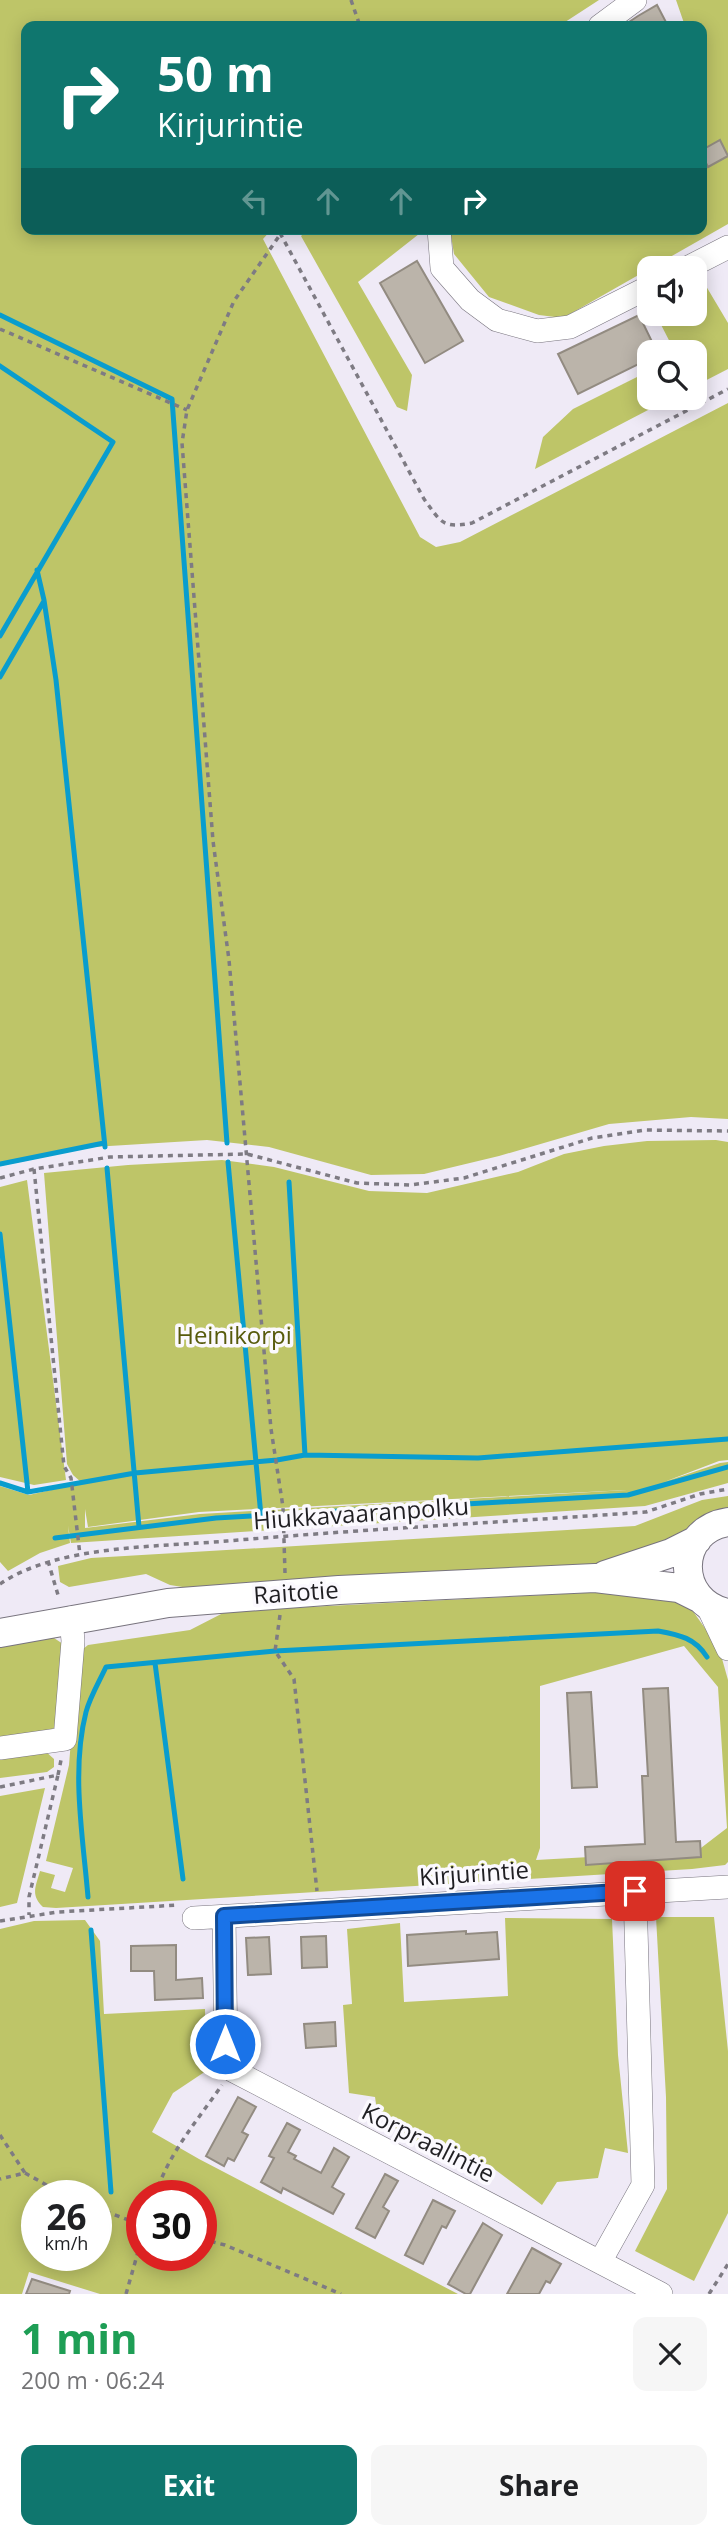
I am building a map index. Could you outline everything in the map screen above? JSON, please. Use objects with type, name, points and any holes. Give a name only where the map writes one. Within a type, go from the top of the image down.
[{"type":"main road","name":"Raitotie","points":[[595,1577],[671,1553],[696,1540],[712,1527],[728,1522]]},
{"type":"main road","points":[[696,1540],[688,1559],[689,1580],[711,1606]]},
{"type":"main road","name":"Raitotie","points":[[0,1633],[64,1607],[595,1577],[679,1588],[711,1606]]},
{"type":"street","points":[[607,21],[635,0]]},
{"type":"street","points":[[439,235],[442,268],[470,300],[497,320],[510,324],[537,331],[570,327],[637,293]]},
{"type":"street","points":[[707,258],[728,247]]},
{"type":"street","points":[[711,1606],[728,1649]]},
{"type":"street","points":[[0,1748],[65,1739],[73,1641],[64,1607]]},
{"type":"street","name":"Kirjurintie","points":[[194,1918],[728,1887]]},
{"type":"street","points":[[600,2262],[642,2185],[635,1891]]},
{"type":"street","points":[[224,1916],[226,2057],[232,2070]]},
{"type":"street","name":"Korpraalintie","points":[[232,2070],[661,2294]]},
{"type":"path","points":[[351,0],[358,21]]},
{"type":"path","points":[[279,235],[234,302],[187,410],[182,443],[213,841],[229,960],[271,1429],[284,1519]]},
{"type":"path","points":[[284,235],[424,499],[440,520],[453,527],[472,523],[728,389]]},
{"type":"path","points":[[0,329],[187,410]]},
{"type":"path","points":[[0,1178],[34,1169],[110,1157],[247,1154],[357,1183],[410,1185],[464,1178],[592,1138],[645,1130],[728,1131]]},
{"type":"path","points":[[34,1169],[64,1466],[71,1478],[80,1555]]},
{"type":"path","name":"Hiukkavaaranpolku","points":[[1,1582],[48,1561],[80,1555],[285,1536],[646,1512],[700,1494],[728,1489]]},
{"type":"path","points":[[48,1561],[64,1607]]},
{"type":"path","points":[[277,1629],[275,1651],[294,1679],[317,1896]]},
{"type":"path","points":[[0,1787],[58,1775],[29,1897],[29,1915]]},
{"type":"path","points":[[0,1921],[58,1912]]},
{"type":"path","points":[[160,2180],[175,2152],[232,2070]]},
{"type":"path","points":[[0,2135],[25,2173],[37,2180]]},
{"type":"path","points":[[0,2179],[25,2173]]},
{"type":"path","points":[[217,2243],[341,2294]]},
{"type":"path","points":[[709,2294],[728,2264]]},
{"type":"path","points":[[126,2294],[133,2271]]},
{"type":"green space","points":[[0,0],[599,0],[567,21],[21,21],[21,235],[267,235],[263,239],[420,537],[436,547],[460,542],[728,403],[728,1119],[691,1117],[609,1124],[499,1156],[424,1174],[371,1175],[269,1147],[207,1140],[93,1147],[0,1166]]},
{"type":"green space","points":[[676,0],[728,0],[728,224],[672,256],[637,256],[637,276],[563,318],[539,315],[489,297],[454,254],[451,235],[707,235],[707,21],[683,21]]},
{"type":"green space","points":[[418,235],[358,282],[412,375],[407,411],[397,407],[301,236]]},
{"type":"green space","points":[[707,288],[728,323],[728,369],[707,380],[707,340],[669,340],[662,326],[707,326]]},
{"type":"green space","points":[[637,377],[637,410],[648,410],[535,469],[543,437],[573,409]]},
{"type":"green space","name":"Heinikorpi","points":[[647,1141],[728,1142],[728,1460],[664,1482],[728,1462],[728,1483],[645,1506],[71,1543],[68,1526],[70,1543],[40,1553],[8,1571],[0,1562],[0,1486],[29,1495],[82,1483],[73,1475],[67,1464],[44,1173],[222,1160],[274,1167],[369,1191],[427,1193],[518,1172],[564,1154]],"holes":[[[627,1490],[200,1514],[85,1528],[85,1509],[88,1527],[199,1512]]]},
{"type":"green space","points":[[27,1180],[66,1480],[34,1485],[0,1477],[0,1187]]},
{"type":"green space","points":[[728,1496],[728,1513],[690,1535],[598,1565],[195,1589],[170,1585],[146,1574],[69,1587],[60,1582],[58,1566],[91,1558],[635,1526],[702,1500]]},
{"type":"green space","points":[[623,1591],[659,1595],[690,1607],[719,1648],[728,1680],[728,1862],[725,1865],[692,1869],[43,1907],[35,1894],[40,1871],[55,1875],[51,1888],[65,1892],[73,1868],[46,1861],[69,1765],[78,1653],[88,1645],[190,1630],[227,1611]],"holes":[[[684,1646],[718,1687],[727,1828],[697,1851],[536,1860],[540,1848],[540,1686]]]},
{"type":"green space","points":[[51,1636],[63,1644],[60,1724],[41,1736],[0,1737],[0,1647]]},
{"type":"green space","points":[[44,1750],[54,1759],[54,1767],[47,1772],[0,1778],[0,1757]]},
{"type":"green space","points":[[45,1788],[17,1903],[0,1907],[0,1796]]},
{"type":"green space","points":[[656,1917],[714,1917],[728,2051],[728,2213],[694,2281],[635,2251],[667,2189],[666,2097]]},
{"type":"green space","points":[[505,1918],[612,1919],[618,2055],[628,2153],[605,2148],[598,2178],[557,2182],[542,2205],[489,2165],[417,2142],[378,2117],[375,2097],[349,2093],[343,2005],[352,2004],[347,1929],[400,1923],[404,2002],[508,1996]]},
{"type":"green space","points":[[85,1920],[100,1941],[104,2014],[205,2009],[206,2071],[173,2093],[152,2132],[458,2294],[100,2294],[29,2272],[22,2294],[0,2294],[0,1929],[34,1921]]},
{"type":"building","points":[[657,5],[665,21],[630,21]]},
{"type":"building","points":[[720,140],[728,156],[708,167],[707,147]]},
{"type":"building","points":[[417,261],[463,341],[425,363],[380,283]]},
{"type":"building","points":[[637,316],[637,326],[644,326],[651,340],[637,340],[637,365],[578,394],[558,354]]},
{"type":"building","points":[[668,1688],[676,1842],[700,1841],[701,1857],[586,1865],[585,1847],[645,1844],[642,1776],[648,1776],[643,1689]]},
{"type":"building","points":[[591,1692],[597,1787],[572,1788],[567,1693]]},
{"type":"building","points":[[466,1931],[466,1934],[497,1932],[499,1959],[408,1966],[407,1935]]},
{"type":"building","points":[[326,1936],[327,1967],[302,1968],[301,1937]]},
{"type":"building","points":[[269,1937],[271,1974],[248,1975],[246,1938]]},
{"type":"building","points":[[176,1945],[176,1980],[202,1978],[203,1998],[155,2000],[154,1971],[131,1971],[131,1946]]},
{"type":"building","points":[[335,2022],[336,2046],[306,2048],[304,2024]]},
{"type":"building","points":[[238,2097],[256,2107],[242,2132],[248,2135],[234,2161],[228,2158],[224,2166],[206,2156]]},
{"type":"building","points":[[287,2123],[300,2130],[288,2152],[296,2156],[294,2159],[321,2173],[334,2148],[349,2157],[332,2187],[344,2194],[333,2214],[283,2188],[281,2193],[261,2182],[274,2158],[269,2156]]},
{"type":"building","points":[[385,2174],[398,2181],[383,2207],[389,2211],[375,2238],[356,2228]]},
{"type":"building","points":[[433,2200],[455,2211],[446,2228],[442,2226],[423,2264],[405,2255]]},
{"type":"building","points":[[483,2223],[502,2235],[470,2294],[466,2294],[448,2284]]},
{"type":"building","points":[[532,2248],[561,2264],[550,2283],[546,2281],[539,2294],[507,2294]]},
{"type":"building","points":[[32,2279],[70,2291],[69,2294],[26,2294]]},
{"type":"waterway","points":[[0,315],[172,399],[227,1143]]},
{"type":"waterway","points":[[0,366],[113,442],[0,636]]},
{"type":"waterway","points":[[37,570],[56,680],[105,1147]]},
{"type":"waterway","points":[[0,677],[44,601]]},
{"type":"waterway","points":[[0,1164],[104,1143]]},
{"type":"waterway","points":[[228,1162],[261,1516]]},
{"type":"waterway","points":[[107,1168],[139,1527]]},
{"type":"waterway","points":[[289,1182],[305,1455]]},
{"type":"waterway","points":[[0,1234],[28,1492]]},
{"type":"waterway","points":[[0,1483],[28,1492],[135,1473],[305,1455],[478,1458],[728,1439]]},
{"type":"waterway","points":[[55,1538],[216,1518],[628,1495],[728,1467]]},
{"type":"waterway","points":[[88,1897],[79,1757],[86,1712],[106,1667],[275,1651],[658,1631],[686,1638],[697,1645],[707,1657]]},
{"type":"waterway","points":[[155,1663],[183,1879]]},
{"type":"waterway","points":[[91,1930],[110,2180]]},
{"type":"route","points":[[225,2044],[224,1916],[635,1891]]}]
